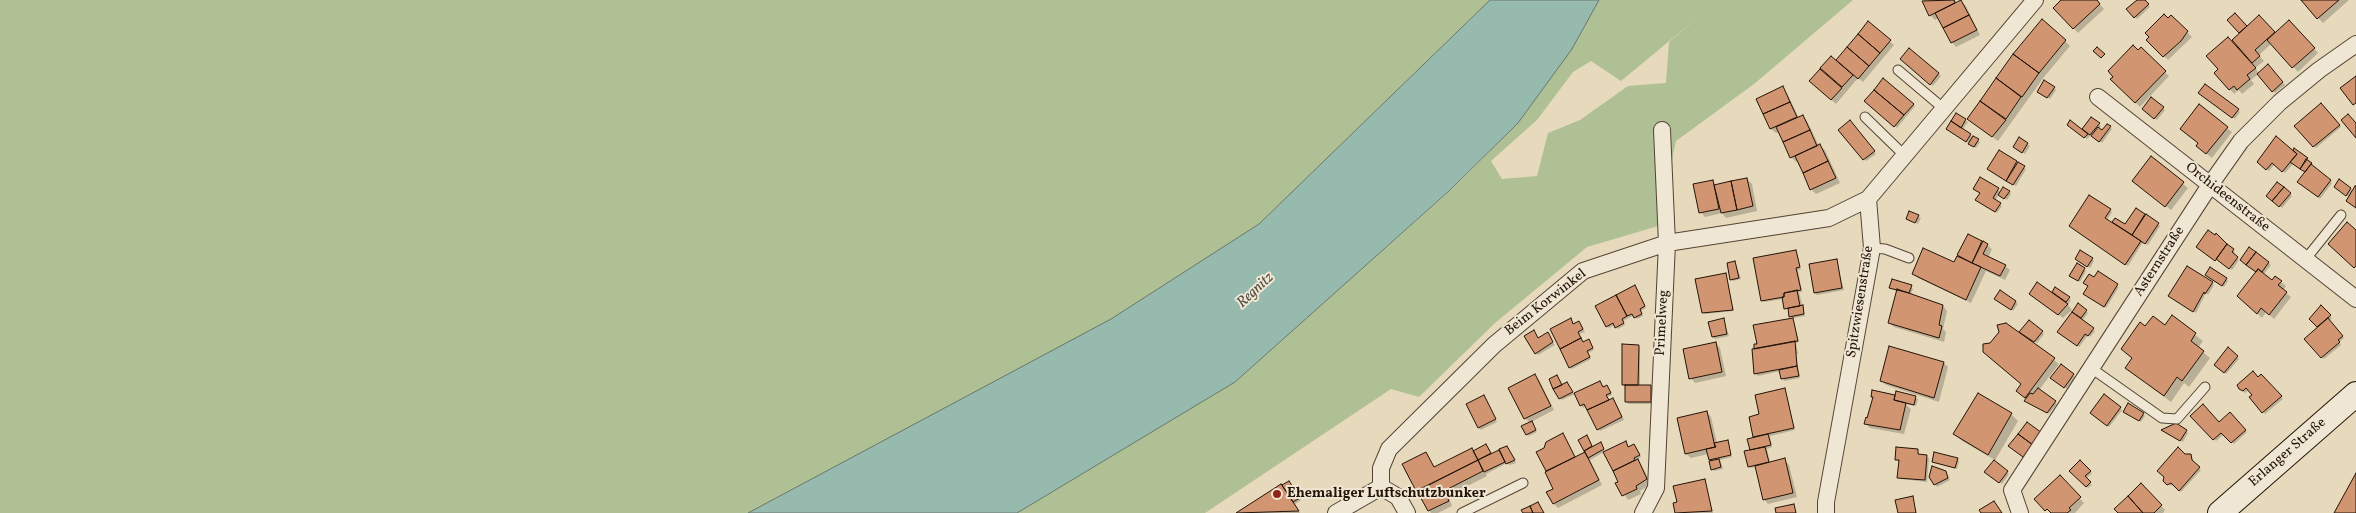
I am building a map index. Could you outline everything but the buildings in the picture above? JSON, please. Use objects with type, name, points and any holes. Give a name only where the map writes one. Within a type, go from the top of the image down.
[{"type":"main road","name":"Erlanger Straße","points":[[2220,513],[2356,394]]},
{"type":"street","points":[[1868,199],[2034,0]]},
{"type":"street","name":"Asternstraße","points":[[2020,513],[2012,490],[2210,185],[2241,141],[2280,102],[2356,44]]},
{"type":"street","name":"Orchideenstraße","points":[[2098,97],[2356,300]]},
{"type":"street","name":"Primelweg","points":[[1643,513],[1656,488],[1667,243],[1662,130]]},
{"type":"street","name":"Beim Korwinkel","points":[[1381,487],[1381,468],[1389,449],[1494,345],[1583,271],[1667,243],[1829,218],[1868,199]]},
{"type":"street","name":"Spitzwiesenstraße","points":[[1826,513],[1826,502],[1872,248],[1868,199]]},
{"type":"street","points":[[1336,513],[1381,487],[1398,497],[1407,513]]},
{"type":"lane","points":[[1898,70],[1943,108]]},
{"type":"lane","points":[[1865,116],[1904,155]]},
{"type":"lane","points":[[2305,260],[2341,215]]},
{"type":"lane","points":[[1872,248],[1886,248],[1909,258]]},
{"type":"lane","points":[[2091,368],[2162,418],[2177,418],[2205,387]]},
{"type":"lane","points":[[1462,513],[1523,483]]},
{"type":"green space","points":[[0,0],[1490,0],[1259,224],[1112,320],[748,513],[0,513]]},
{"type":"green space","points":[[1599,0],[1853,0],[1754,84],[1676,141],[1658,226],[1587,247],[1495,323],[1419,397],[1391,389],[1205,513],[1017,513],[1235,381],[1451,190],[1518,123]],"holes":[[[1702,14],[1669,42],[1666,83],[1628,86],[1580,120],[1548,133],[1537,176],[1502,179],[1491,161],[1537,120],[1573,72],[1591,61],[1621,81]]]},
{"type":"water","name":"Regnitz","points":[[1490,0],[1599,0],[1572,49],[1518,123],[1449,191],[1235,382],[1017,513],[748,513],[1111,319],[1259,224]]},
{"type":"place","name":"Ehemaliger Luftschutzbunker","points":[[1277,494]]}]
